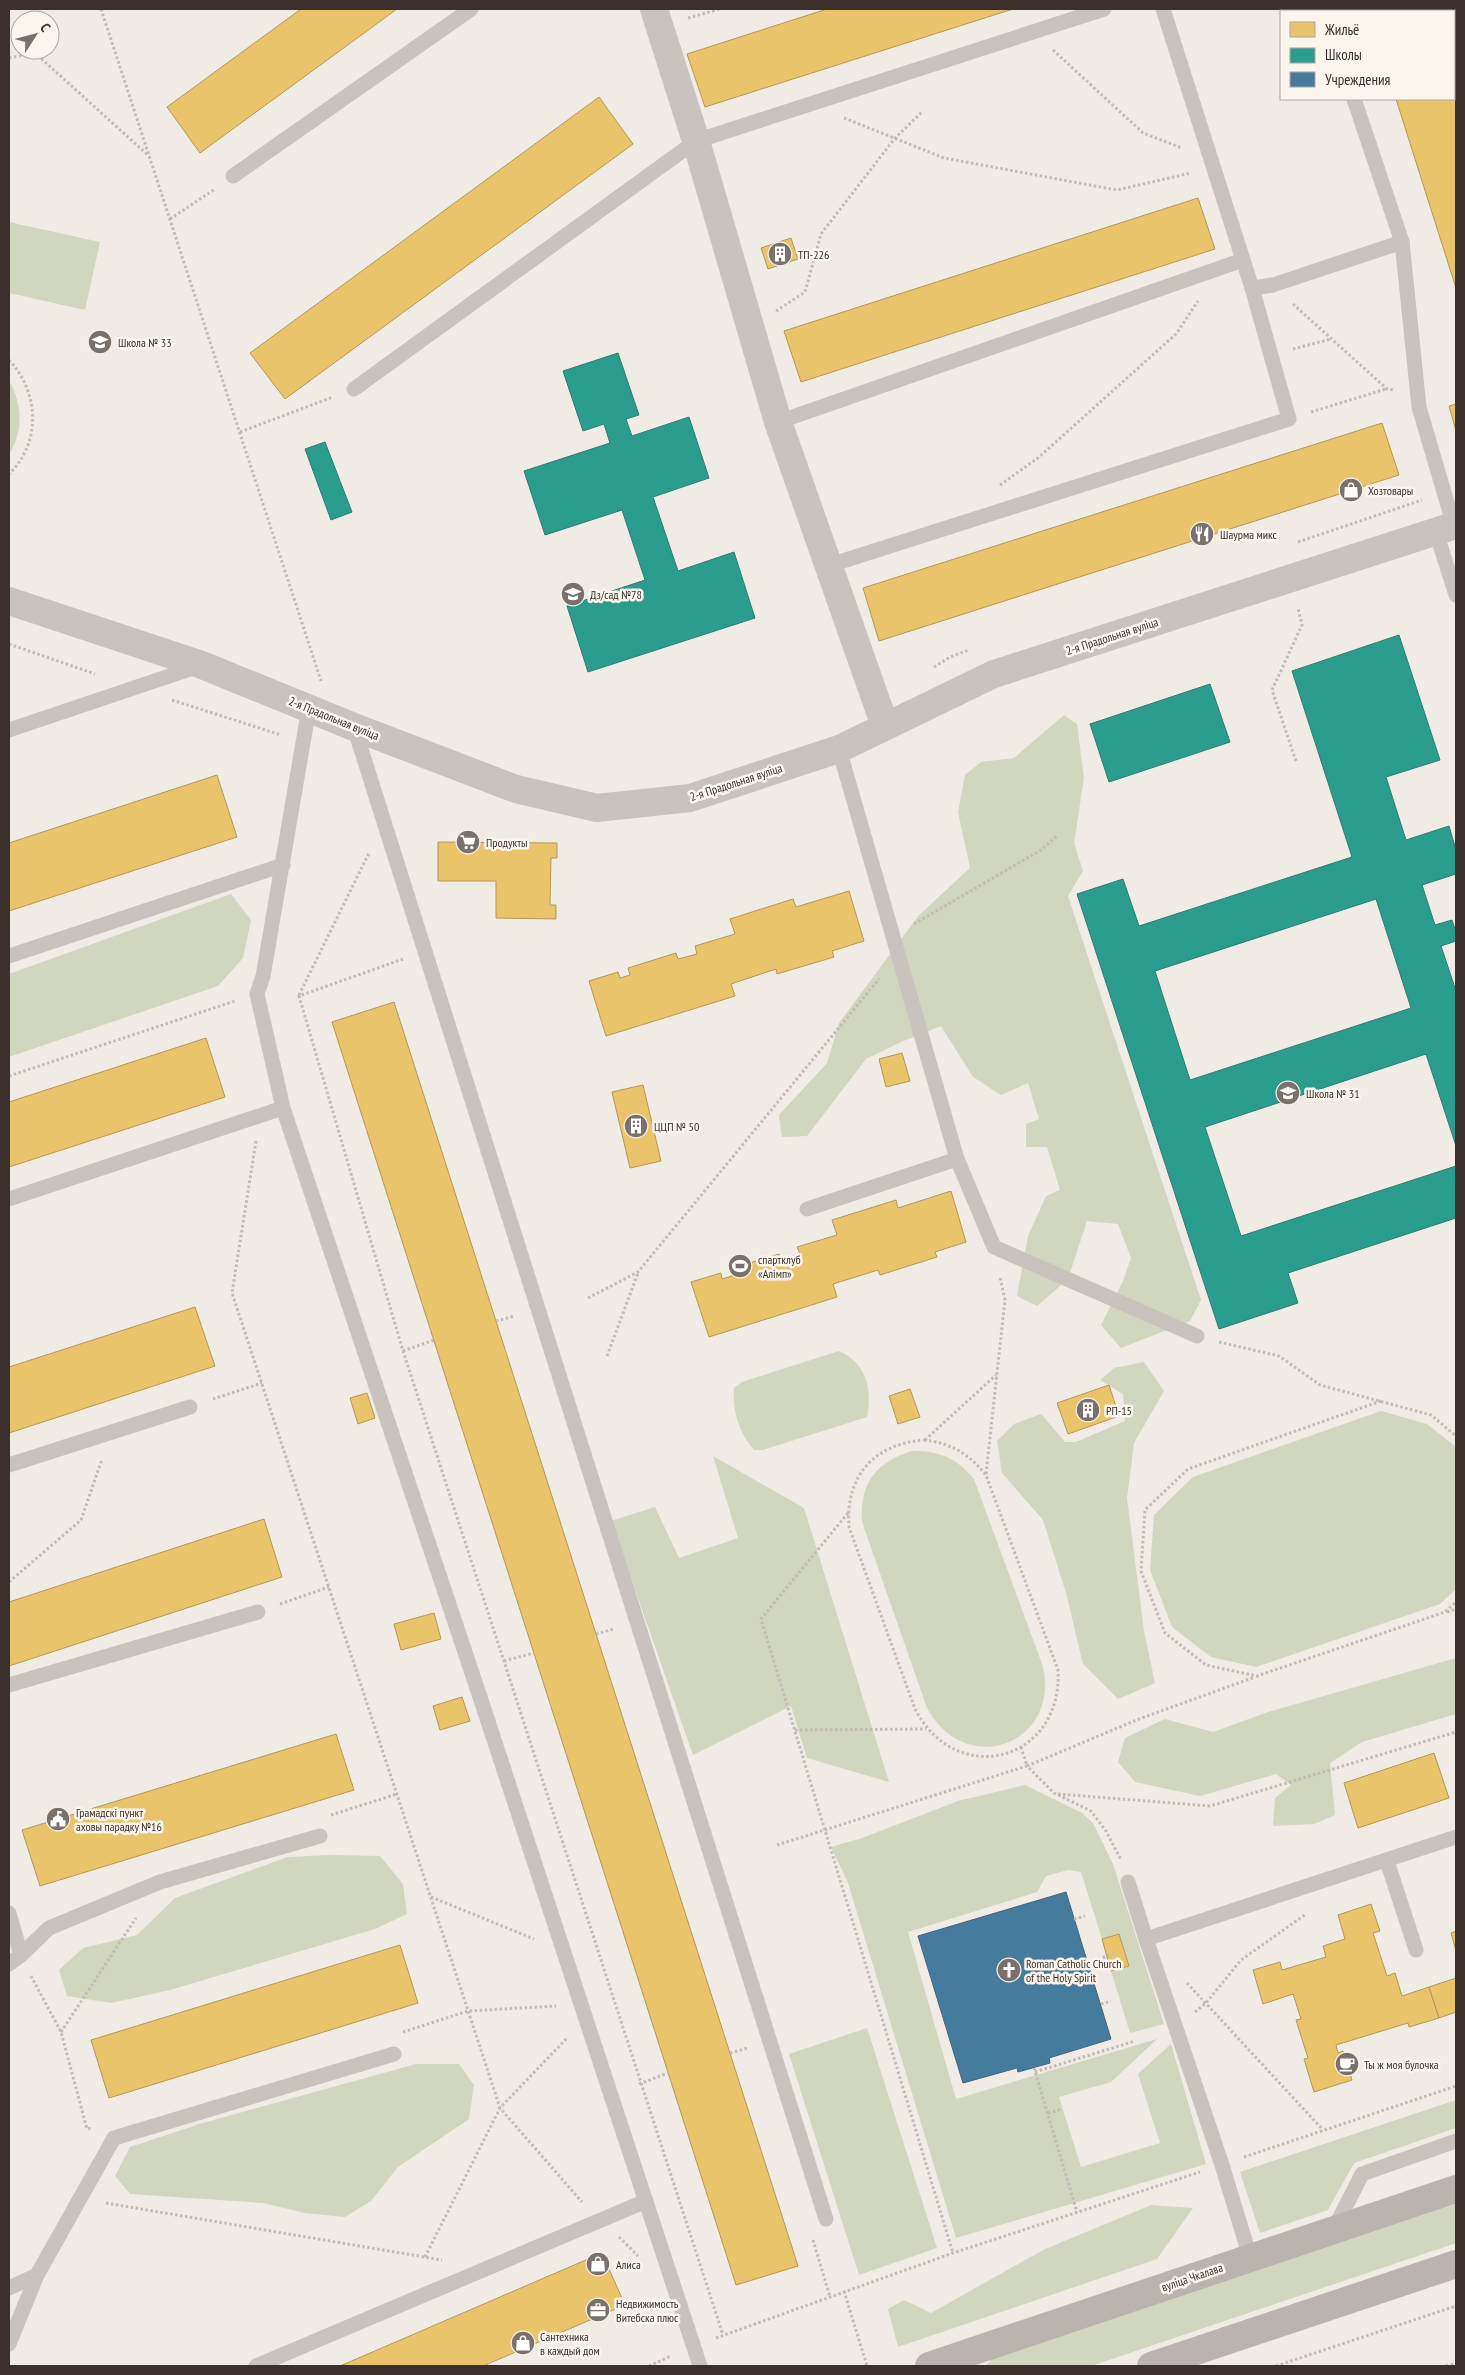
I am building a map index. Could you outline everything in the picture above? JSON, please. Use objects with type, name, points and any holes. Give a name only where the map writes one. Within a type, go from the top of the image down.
[{"type":"main road","name":"вуліца Чкалава","points":[[929,2366],[1456,2189]]},
{"type":"main road","points":[[1152,2366],[1456,2264]]},
{"type":"main road","points":[[973,2366],[979,2355],[995,2344]]},
{"type":"street","points":[[654,9],[696,141],[778,422],[884,726]]},
{"type":"street","name":"2-я Прадольная вуліца","points":[[9,601],[202,665],[354,727],[516,789],[597,808],[690,798],[839,749],[994,674],[1449,528]]},
{"type":"lane","points":[[233,176],[471,9]]},
{"type":"lane","points":[[354,389],[696,141],[1104,9]]},
{"type":"lane","points":[[827,566],[1289,419],[1252,288],[1162,9]]},
{"type":"lane","points":[[1354,100],[1402,242],[1419,407],[1449,528],[1456,595]]},
{"type":"lane","points":[[1252,288],[1272,285],[1402,242]]},
{"type":"lane","points":[[778,422],[1243,260]]},
{"type":"lane","points":[[9,730],[137,689],[202,665]]},
{"type":"lane","points":[[309,708],[263,976],[257,994],[283,1108],[700,2366]]},
{"type":"lane","points":[[354,727],[826,2219]]},
{"type":"lane","points":[[839,749],[957,1159],[994,1247],[1197,1336]]},
{"type":"lane","points":[[9,956],[283,864]]},
{"type":"lane","points":[[9,1199],[283,1108]]},
{"type":"lane","points":[[806,1208],[957,1159]]},
{"type":"lane","points":[[9,1465],[190,1407]]},
{"type":"lane","points":[[9,1685],[258,1612]]},
{"type":"lane","points":[[15,1960],[48,1928],[160,1882],[320,1836]]},
{"type":"lane","points":[[1146,1939],[1456,1837]]},
{"type":"lane","points":[[1387,1861],[1416,1950]]},
{"type":"lane","points":[[1128,1882],[1222,2164],[1250,2257]]},
{"type":"lane","points":[[9,1913],[15,1960]]},
{"type":"lane","points":[[9,2344],[38,2275],[114,2138],[394,2054]]},
{"type":"lane","points":[[1334,2229],[1362,2174],[1456,2141]]},
{"type":"lane","points":[[256,2366],[646,2201]]},
{"type":"lane","points":[[9,2288],[38,2275]]},
{"type":"path","points":[[101,9],[321,683]]},
{"type":"path","points":[[1034,32],[1143,133],[1212,164]]},
{"type":"path","points":[[9,58],[35,53],[149,156]]},
{"type":"path","points":[[809,104],[944,158],[1117,190],[1212,164]]},
{"type":"path","points":[[751,328],[805,292],[821,234],[895,138],[923,112]]},
{"type":"path","points":[[170,219],[233,176]]},
{"type":"path","points":[[999,485],[1038,458],[1176,334],[1220,268]]},
{"type":"path","points":[[1272,285],[1387,389],[1418,396]]},
{"type":"path","points":[[1271,356],[1331,339]]},
{"type":"path","points":[[9,360],[18,369],[28,388],[33,408],[33,429],[27,449],[16,467],[9,474]]},
{"type":"path","points":[[240,432],[354,389]]},
{"type":"path","points":[[1289,419],[1387,389]]},
{"type":"path","points":[[1296,600],[1302,625],[1272,690],[1296,761]]},
{"type":"path","points":[[384,821],[299,996],[403,1351],[723,2335]]},
{"type":"path","points":[[911,926],[1041,850],[1058,835]]},
{"type":"path","points":[[607,1356],[638,1272],[899,955]]},
{"type":"path","points":[[299,996],[409,957]]},
{"type":"path","points":[[9,1076],[257,994]]},
{"type":"path","points":[[260,1116],[232,1293],[468,2012],[500,2108],[599,2221],[640,2258]]},
{"type":"path","points":[[986,1475],[1005,1300],[994,1247]]},
{"type":"path","points":[[588,1298],[638,1272]]},
{"type":"path","points":[[496,1321],[521,1314]]},
{"type":"path","points":[[1197,1336],[1279,1356],[1320,1386],[1431,1415],[1456,1436]]},
{"type":"path","points":[[403,1351],[434,1340]]},
{"type":"path","points":[[924,1440],[996,1375]]},
{"type":"path","points":[[190,1407],[262,1383]]},
{"type":"path","points":[[1257,1676],[1206,1665],[1164,1633],[1141,1571],[1145,1510],[1188,1468],[1381,1401]]},
{"type":"path","points":[[9,1582],[82,1520],[112,1432]]},
{"type":"path","points":[[924,1440],[939,1442],[966,1453],[986,1475],[1058,1670],[1058,1685],[1052,1713],[1035,1736],[1021,1747],[997,1756],[968,1755],[941,1743],[926,1729],[915,1709],[849,1526],[848,1512],[855,1484],[872,1460],[896,1445],[924,1440]]},
{"type":"path","points":[[848,1512],[761,1619],[953,2253]]},
{"type":"path","points":[[258,1612],[329,1588]]},
{"type":"path","points":[[1445,1612],[1456,1602]]},
{"type":"path","points":[[777,1846],[1027,1766],[1138,1720],[1257,1676],[1456,1609]]},
{"type":"path","points":[[596,1634],[620,1628]]},
{"type":"path","points":[[504,1661],[534,1653]]},
{"type":"path","points":[[795,1730],[926,1729]]},
{"type":"path","points":[[1054,1793],[1210,1806],[1456,1732]]},
{"type":"path","points":[[1021,1747],[1027,1766],[1054,1793],[1091,1811],[1106,1831],[1122,1862],[1128,1882]]},
{"type":"path","points":[[430,1897],[549,1945],[562,1947]]},
{"type":"path","points":[[1177,2028],[1206,2003],[1241,1960],[1311,1910]]},
{"type":"path","points":[[1074,1919],[1085,1916]]},
{"type":"path","points":[[1098,1959],[1117,1953]]},
{"type":"path","points":[[15,1960],[61,2032],[87,2129],[86,2139]]},
{"type":"path","points":[[1186,1982],[1323,2130]]},
{"type":"path","points":[[1100,2004],[1111,2001]]},
{"type":"path","points":[[402,2032],[468,2012],[583,2012]]},
{"type":"path","points":[[426,2257],[500,2108],[583,2012]]},
{"type":"path","points":[[1078,2212],[1034,2070],[1135,2041]]},
{"type":"path","points":[[730,2053],[753,2047]]},
{"type":"path","points":[[640,2084],[668,2073]]},
{"type":"path","points":[[649,2366],[723,2335],[953,2253],[1456,2086]]},
{"type":"path","points":[[1048,2113],[1062,2109]]},
{"type":"path","points":[[87,2129],[97,2126]]},
{"type":"path","points":[[80,2199],[426,2257],[484,2270]]},
{"type":"path","points":[[810,2232],[830,2297]]},
{"type":"path","points":[[844,2291],[867,2366]]},
{"type":"path","points":[[1276,2366],[1456,2306]]},
{"type":"path","points":[[1446,2366],[1456,2363]]},
{"type":"green space","points":[[9,222],[100,242],[85,310],[9,293]]},
{"type":"green space","points":[[9,380],[17,398],[20,417],[17,436],[9,454]]},
{"type":"green space","points":[[1064,715],[1077,724],[1084,778],[1074,843],[1083,871],[1068,896],[1201,1300],[1190,1321],[1121,1348],[1101,1325],[1123,1281],[1131,1258],[1118,1224],[1087,1221],[1068,1279],[1037,1306],[1017,1296],[1028,1236],[1046,1196],[1060,1190],[1047,1147],[1026,1147],[1026,1124],[1039,1119],[1028,1083],[1001,1095],[973,1077],[941,1026],[866,1059],[807,1136],[782,1137],[779,1115],[827,1063],[839,1023],[919,915],[970,868],[958,812],[965,775],[981,762],[1014,758]]},
{"type":"green space","points":[[231,894],[251,920],[243,958],[218,986],[9,1057],[9,974]]},
{"type":"green space","points":[[839,1351],[856,1363],[865,1378],[869,1397],[867,1417],[763,1450],[754,1450],[744,1436],[735,1413],[734,1388],[742,1382]]},
{"type":"green space","points":[[1144,1362],[1164,1391],[1134,1443],[1127,1498],[1144,1631],[1155,1683],[1118,1699],[1083,1664],[1066,1593],[1043,1520],[1002,1473],[997,1441],[1014,1424],[1041,1414],[1065,1442],[1076,1442],[1125,1421],[1123,1394],[1100,1380],[1114,1368]]},
{"type":"green space","points":[[1381,1411],[1427,1424],[1456,1447],[1456,1589],[1440,1604],[1256,1667],[1211,1657],[1172,1627],[1150,1570],[1154,1515],[1193,1477]]},
{"type":"green space","points":[[912,1451],[931,1452],[947,1457],[961,1466],[974,1479],[1042,1664],[1045,1691],[1039,1714],[1025,1731],[1007,1743],[987,1747],[965,1743],[944,1730],[927,1708],[862,1522],[863,1496],[872,1476],[889,1461]]},
{"type":"green space","points":[[713,1456],[804,1508],[889,1782],[807,1758],[791,1706],[693,1755],[611,1521],[655,1507],[679,1558],[738,1538]]},
{"type":"green space","points":[[1456,1658],[1456,1714],[1362,1742],[1330,1763],[1335,1815],[1314,1824],[1273,1826],[1275,1798],[1291,1785],[1276,1774],[1200,1796],[1135,1782],[1118,1762],[1125,1738],[1165,1719],[1213,1732],[1268,1712]]},
{"type":"green space","points":[[1025,1785],[1082,1813],[1093,1823],[1113,1864],[1164,2024],[1130,2033],[1111,1971],[1129,1966],[1119,1934],[1102,1939],[1081,1872],[1068,1870],[1046,1876],[1037,1892],[908,1932],[956,2099],[1157,2039],[1111,2082],[1059,2097],[1081,2167],[1160,2143],[1138,2074],[1171,2044],[1206,2164],[956,2238],[848,1883],[831,1847],[862,1838],[958,1801]]},
{"type":"green space","points":[[330,1855],[380,1856],[403,1884],[407,1914],[375,1929],[170,1990],[111,2003],[67,1996],[59,1970],[83,1948],[137,1935],[175,1898],[288,1857]]},
{"type":"green space","points":[[867,2028],[937,2248],[859,2275],[789,2054]]},
{"type":"green space","points":[[416,2064],[459,2064],[474,2085],[469,2119],[398,2167],[371,2201],[345,2217],[305,2213],[263,2203],[130,2194],[115,2176],[130,2147],[203,2123]]},
{"type":"green space","points":[[1456,2100],[1456,2128],[1354,2163],[1328,2210],[1260,2233],[1240,2172]]},
{"type":"green space","points":[[1456,2204],[1456,2243],[1091,2366],[985,2366],[994,2357]]},
{"type":"green space","points":[[1151,2205],[1193,2208],[1157,2259],[898,2347],[888,2309],[904,2300],[931,2313],[1043,2250]]},
{"type":"building: Жильё","points":[[301,9],[397,9],[200,153],[167,107]]},
{"type":"building: Жильё","points":[[827,9],[1013,9],[705,107],[687,54]]},
{"type":"building: Жильё","points":[[1367,9],[1428,10],[1368,10]]},
{"type":"building: Жильё","points":[[1455,93],[1456,288],[1396,100],[1455,100]]},
{"type":"building: Жильё","points":[[599,97],[633,144],[285,399],[250,353]]},
{"type":"building: Жильё","points":[[1198,198],[1215,249],[801,382],[784,331]]},
{"type":"building: Жильё","name":"ТП-226","points":[[791,238],[798,259],[768,269],[761,248]]},
{"type":"building: Жильё","points":[[1456,404],[1456,431],[1449,406]]},
{"type":"building: Жильё","points":[[1382,423],[1399,475],[879,641],[863,588]]},
{"type":"building: Жильё","points":[[217,775],[237,837],[9,911],[9,843]]},
{"type":"building: Жильё","points":[[438,842],[557,843],[557,858],[551,858],[550,905],[556,905],[556,919],[496,918],[496,881],[438,881]]},
{"type":"building: Жильё","points":[[849,891],[864,941],[832,951],[834,957],[777,974],[776,969],[731,984],[735,996],[606,1036],[589,981],[618,972],[620,978],[630,975],[628,968],[676,953],[678,959],[697,954],[695,946],[735,934],[730,919],[793,899],[796,907]]},
{"type":"building: Жильё","points":[[394,1002],[798,2266],[736,2285],[332,1022]]},
{"type":"building: Жильё","points":[[206,1038],[225,1097],[9,1167],[9,1102]]},
{"type":"building: Жильё","points":[[902,1053],[910,1081],[886,1087],[879,1059]]},
{"type":"building: Жильё","name":"ЦЦП № 50","points":[[643,1085],[661,1161],[630,1168],[612,1092]]},
{"type":"building: Жильё","points":[[951,1191],[966,1242],[935,1252],[937,1257],[880,1275],[878,1270],[833,1284],[837,1297],[709,1337],[691,1282],[721,1273],[722,1279],[732,1276],[730,1269],[779,1254],[781,1260],[800,1254],[797,1247],[837,1235],[832,1220],[896,1200],[898,1208]]},
{"type":"building: Жильё","points":[[195,1307],[215,1366],[9,1433],[9,1367]]},
{"type":"building: Жильё","name":"РП-15","points":[[1109,1385],[1119,1416],[1068,1434],[1057,1403]]},
{"type":"building: Жильё","points":[[910,1389],[920,1417],[898,1424],[889,1396]]},
{"type":"building: Жильё","points":[[367,1393],[375,1418],[358,1424],[350,1398]]},
{"type":"building: Жильё","points":[[264,1519],[282,1577],[9,1666],[9,1602]]},
{"type":"building: Жильё","points":[[434,1613],[441,1639],[401,1650],[394,1624]]},
{"type":"building: Жильё","points":[[462,1697],[470,1721],[440,1730],[433,1706]]},
{"type":"building: Жильё","points":[[336,1734],[354,1790],[40,1886],[22,1830]]},
{"type":"building: Жильё","points":[[1434,1753],[1449,1798],[1358,1828],[1344,1783]]},
{"type":"building: Жильё","points":[[1371,1904],[1380,1931],[1373,1933],[1387,1976],[1395,1973],[1402,1996],[1429,1987],[1439,2018],[1409,2027],[1408,2023],[1336,2045],[1338,2053],[1343,2051],[1352,2080],[1314,2092],[1304,2059],[1308,2058],[1296,2020],[1301,2019],[1293,1994],[1263,2004],[1253,1970],[1280,1962],[1282,1970],[1326,1957],[1323,1946],[1345,1939],[1338,1915]]},
{"type":"building: Жильё","points":[[1456,1931],[1456,1951],[1451,1933]]},
{"type":"building: Жильё","points":[[1119,1934],[1129,1966],[1111,1971],[1102,1939]]},
{"type":"building: Жильё","points":[[400,1945],[418,2003],[109,2098],[91,2040]]},
{"type":"building: Жильё","points":[[1456,1978],[1456,2012],[1439,2018],[1429,1987]]},
{"type":"building: Жильё","points":[[602,2253],[625,2305],[483,2366],[340,2366]]},
{"type":"building: Школы","points":[[618,353],[639,415],[626,419],[632,436],[689,417],[709,478],[653,497],[678,571],[734,552],[755,618],[588,672],[567,606],[645,580],[622,510],[545,535],[524,471],[610,443],[604,424],[583,431],[563,371]]},
{"type":"building: Школы","points":[[325,442],[352,512],[331,520],[305,449]]},
{"type":"building: Школы","points":[[1399,635],[1440,760],[1386,777],[1406,840],[1449,826],[1456,850],[1456,874],[1422,885],[1435,925],[1452,920],[1456,932],[1456,941],[1441,946],[1456,991],[1456,1146],[1426,1054],[1205,1127],[1241,1236],[1456,1166],[1456,1218],[1288,1273],[1298,1303],[1219,1329],[1077,894],[1123,879],[1139,926],[1352,857],[1292,671]],"holes":[[[1376,899],[1411,1008],[1190,1080],[1155,971]]]},
{"type":"building: Школы","points":[[1210,684],[1230,742],[1109,782],[1090,724]]},
{"type":"building: Учреждения","name":"Roman Catholic Church of the Holy Spirit","points":[[1066,1892],[1111,2039],[1049,2058],[1050,2063],[1018,2072],[1017,2068],[963,2083],[918,1936]]},
{"type":"place","name":"ТП-226","points":[[780,254]]},
{"type":"place","name":"Школа № 33","points":[[100,342]]},
{"type":"place","name":"Хозтовары","points":[[1351,490]]},
{"type":"place","name":"Шаурма микс","points":[[1202,534]]},
{"type":"place","name":"Дз/сад №78","points":[[573,594]]},
{"type":"place","name":"Продукты","points":[[468,842]]},
{"type":"place","name":"Школа № 31","points":[[1288,1093]]},
{"type":"place","name":"ЦЦП № 50","points":[[636,1126]]},
{"type":"place","name":"спартклуб «Алімп»","points":[[740,1266]]},
{"type":"place","name":"РП-15","points":[[1088,1410]]},
{"type":"place","name":"Грамадскі пункт аховы парадку №16","points":[[58,1819]]},
{"type":"place","name":"Roman Catholic Church of the Holy Spirit","points":[[1009,1970]]},
{"type":"place","name":"Ты ж моя булочка","points":[[1347,2064]]},
{"type":"place","name":"Алиса","points":[[598,2264]]},
{"type":"place","name":"Недвижимость Витебска плюс","points":[[598,2310]]},
{"type":"place","name":"Сантехника в каждый дом","points":[[523,2343]]}]
